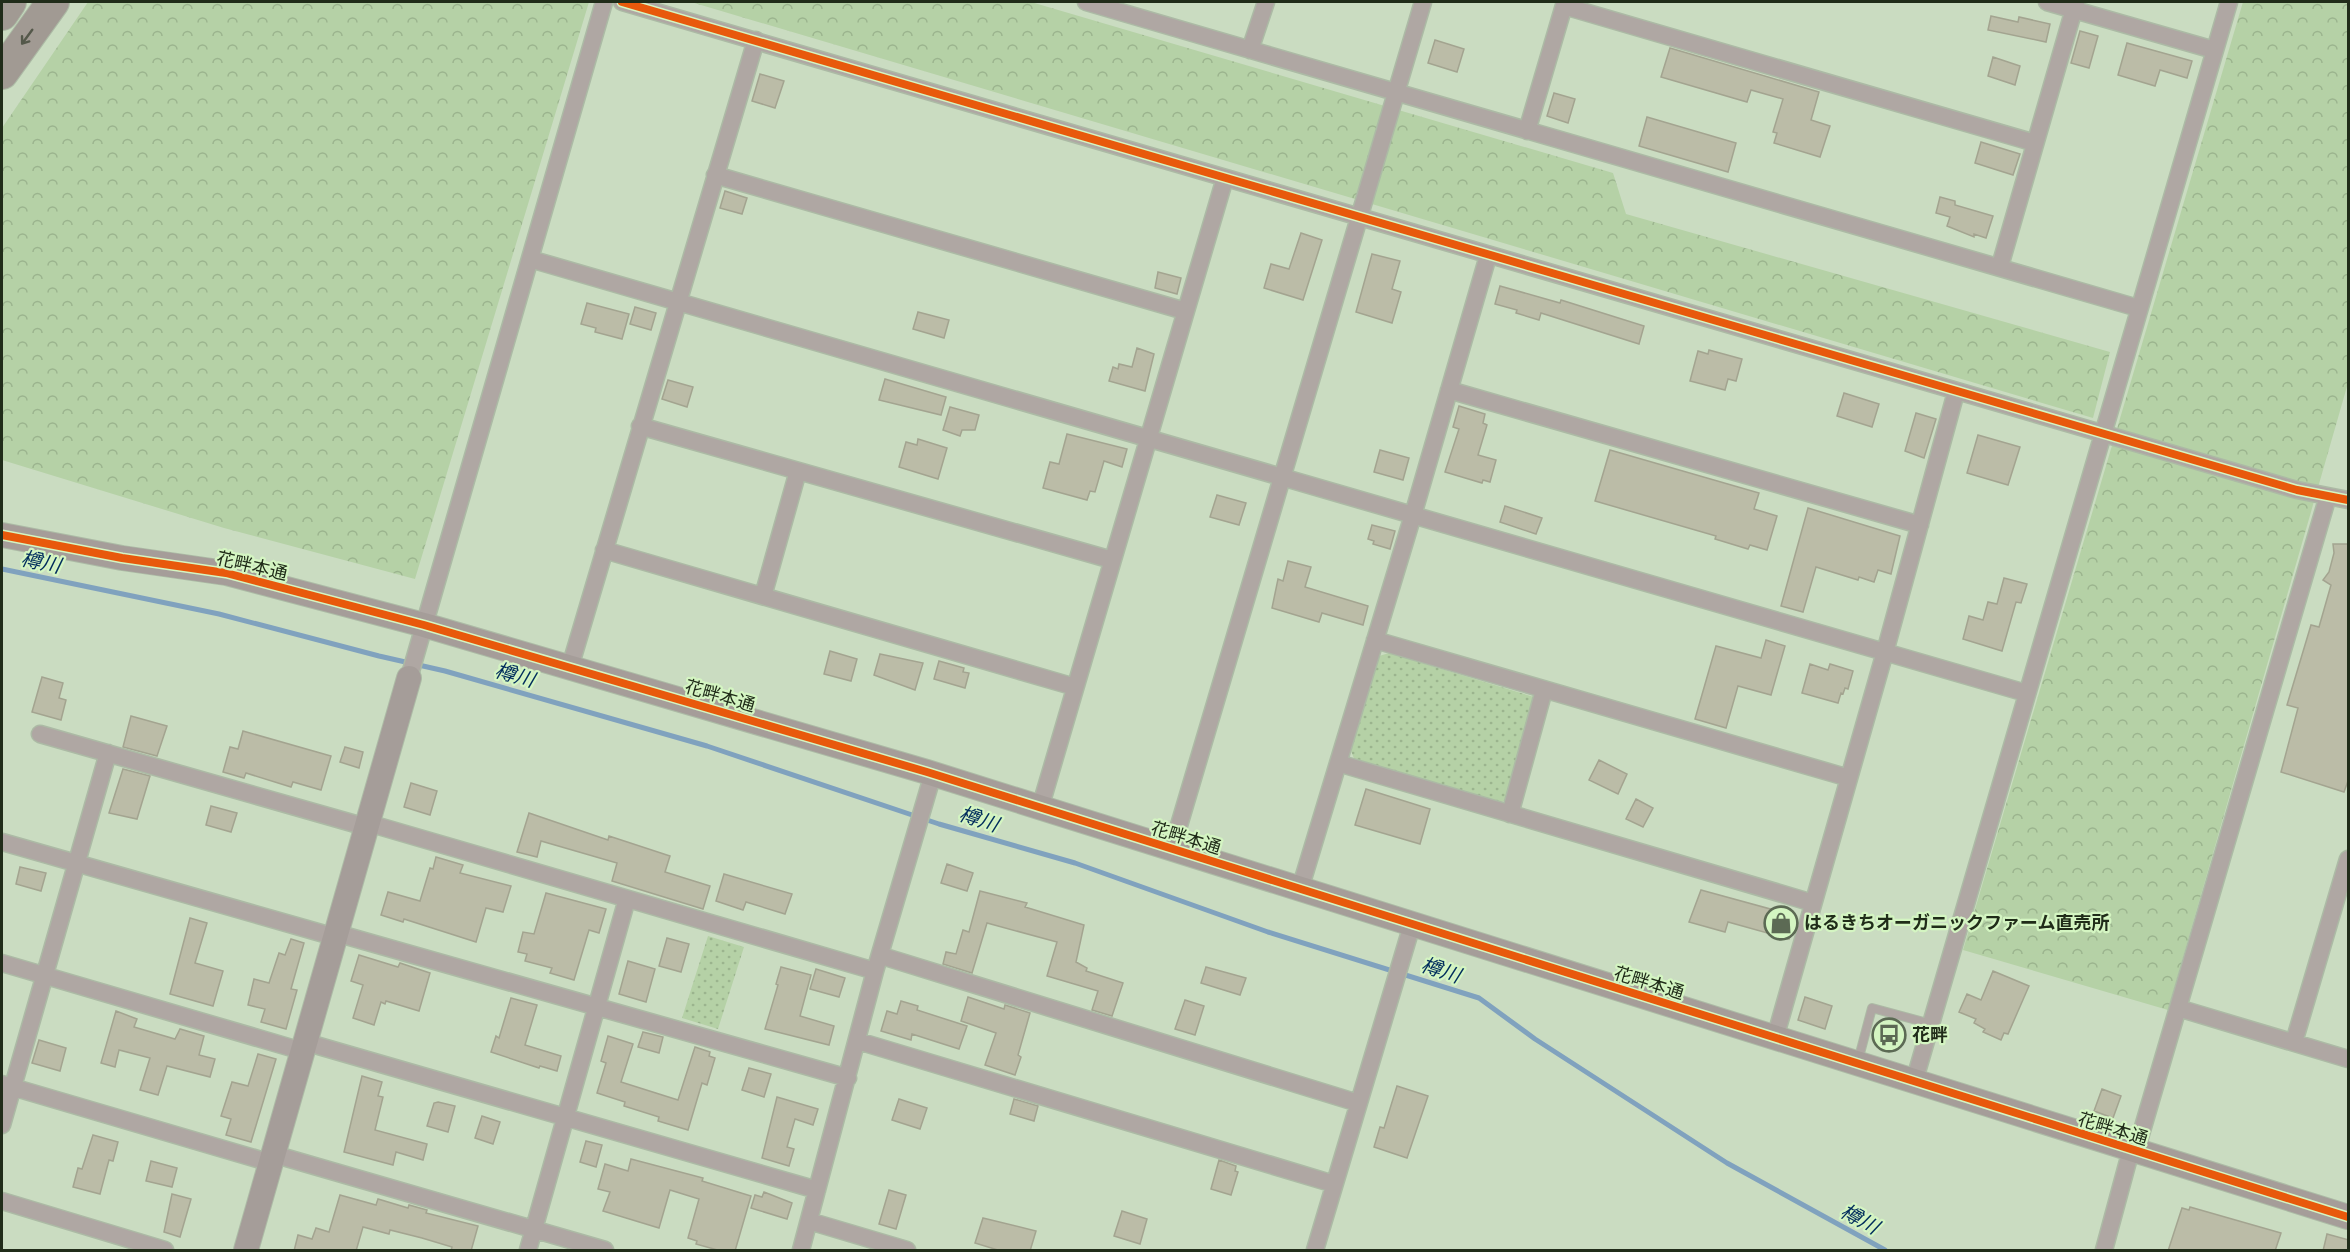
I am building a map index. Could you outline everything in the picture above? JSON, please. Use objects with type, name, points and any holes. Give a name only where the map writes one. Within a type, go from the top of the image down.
[{"type":"highway","points":[[2,14],[10,2]]},
{"type":"highway","points":[[2,73],[53,2]]},
{"type":"street","points":[[246,1251],[604,2]]},
{"type":"street","points":[[622,2],[2101,434],[2297,490],[2349,500]]},
{"type":"street","points":[[1086,2],[2138,308]]},
{"type":"street","points":[[1250,50],[1266,2]]},
{"type":"street","points":[[1172,849],[1423,2]]},
{"type":"street","points":[[2047,2],[2075,6],[2214,50]]},
{"type":"street","points":[[1914,1082],[2101,434],[2229,2]]},
{"type":"street","points":[[1527,130],[1564,4],[2035,143]]},
{"type":"street","points":[[2000,266],[2075,6]]},
{"type":"street","points":[[570,668],[756,40]]},
{"type":"street","points":[[715,175],[1185,311]]},
{"type":"street","points":[[1040,808],[1225,178]]},
{"type":"street","points":[[1300,889],[1413,515],[1488,256]]},
{"type":"street","points":[[530,258],[2026,693]]},
{"type":"street","points":[[1449,390],[1920,525]]},
{"type":"street","points":[[1774,1038],[1885,652],[1956,392]]},
{"type":"street","points":[[640,426],[1112,560]]},
{"type":"street","points":[[763,596],[798,471]]},
{"type":"street","points":[[2104,1251],[2178,1008],[2328,496]]},
{"type":"street","name":"花畔本通","points":[[2,535],[122,558],[225,573],[424,625],[933,774],[1300,889],[1408,935],[1774,1038],[2349,1217]]},
{"type":"street","points":[[604,550],[1075,687]]},
{"type":"street","points":[[1375,640],[1849,778]]},
{"type":"street","points":[[1510,814],[1544,690]]},
{"type":"street","points":[[40,734],[627,899],[878,964],[1358,1103]]},
{"type":"street","points":[[2,1125],[7,1086],[43,976],[108,753]]},
{"type":"street","points":[[1338,763],[1813,903]]},
{"type":"street","points":[[801,1251],[878,964],[933,774]]},
{"type":"street","points":[[2,842],[848,1078]]},
{"type":"street","points":[[2294,1042],[2349,859]]},
{"type":"street","points":[[528,1251],[627,899]]},
{"type":"street","points":[[1315,1251],[1408,935]]},
{"type":"street","points":[[2,963],[564,1117],[817,1190]]},
{"type":"street","points":[[2178,1008],[2349,1059]]},
{"type":"street","points":[[858,1041],[1334,1184]]},
{"type":"street","points":[[7,1086],[605,1251]]},
{"type":"street","points":[[2,1202],[165,1251]]},
{"type":"street","points":[[809,1221],[907,1251]]},
{"type":"lane","points":[[1857,1064],[1872,1008],[1931,1024]]},
{"type":"green space","points":[[88,2],[589,2],[415,579],[224,528],[2,460],[2,128]]},
{"type":"green space","points":[[691,2],[1031,2],[1613,173],[1626,214],[2110,352],[2093,418]]},
{"type":"green space","points":[[2243,2],[2348,2],[2348,383],[2168,1010],[1963,950]]},
{"type":"green space","points":[[1389,653],[1534,697],[1508,799],[1500,803],[1355,761],[1351,751],[1379,656]]},
{"type":"green space","points":[[708,936],[744,947],[718,1029],[682,1018]]},
{"type":"building","points":[[1991,16],[2018,22],[2019,17],[2050,24],[2046,42],[1988,30]]},
{"type":"building","points":[[2080,31],[2098,36],[2089,68],[2071,63]]},
{"type":"building","points":[[1435,40],[1464,49],[1457,72],[1428,63]]},
{"type":"building","points":[[2127,43],[2192,61],[2187,78],[2160,70],[2155,86],[2118,75]]},
{"type":"building","points":[[1670,48],[1819,92],[1811,120],[1830,126],[1820,157],[1774,143],[1777,133],[1773,132],[1783,99],[1751,90],[1747,102],[1661,77]]},
{"type":"building","points":[[1993,57],[2020,66],[2015,85],[1988,76]]},
{"type":"building","points":[[760,74],[784,81],[775,108],[752,101]]},
{"type":"building","points":[[1554,93],[1575,99],[1568,123],[1547,116]]},
{"type":"building","points":[[1647,117],[1736,143],[1728,172],[1639,146]]},
{"type":"building","points":[[1981,142],[2020,154],[2013,175],[1975,163]]},
{"type":"building","points":[[725,191],[747,198],[742,214],[720,208]]},
{"type":"building","points":[[1940,197],[1955,201],[1955,205],[1993,216],[1986,238],[1974,234],[1974,237],[1947,226],[1950,217],[1936,213]]},
{"type":"building","points":[[1301,233],[1322,240],[1303,300],[1264,288],[1271,264],[1289,269]]},
{"type":"building","points":[[1372,254],[1400,261],[1392,289],[1401,292],[1392,323],[1356,312]]},
{"type":"building","points":[[1158,272],[1181,278],[1177,294],[1155,288]]},
{"type":"building","points":[[1500,286],[1560,303],[1561,300],[1644,326],[1639,344],[1541,313],[1539,320],[1516,313],[1517,310],[1495,304]]},
{"type":"building","points":[[587,303],[629,314],[622,339],[595,332],[596,328],[581,324]]},
{"type":"building","points":[[635,307],[656,313],[651,330],[630,324]]},
{"type":"building","points":[[918,312],[949,320],[944,338],[913,329]]},
{"type":"building","points":[[1137,348],[1154,354],[1145,391],[1109,381],[1113,367],[1118,369],[1119,364],[1132,367]]},
{"type":"building","points":[[1709,350],[1742,359],[1736,381],[1728,379],[1725,390],[1690,381],[1698,351],[1708,354]]},
{"type":"building","points":[[885,379],[946,397],[941,415],[879,400]]},
{"type":"building","points":[[668,380],[693,387],[687,407],[662,399]]},
{"type":"building","points":[[1844,393],[1879,404],[1872,427],[1837,416]]},
{"type":"building","points":[[1459,406],[1485,414],[1483,423],[1487,425],[1478,455],[1496,460],[1490,482],[1483,480],[1482,483],[1445,472],[1459,429],[1453,427]]},
{"type":"building","points":[[950,407],[979,415],[975,430],[962,430],[960,436],[943,430]]},
{"type":"building","points":[[1916,413],[1936,419],[1924,458],[1905,451]]},
{"type":"building","points":[[1067,434],[1127,449],[1122,467],[1104,461],[1095,492],[1090,491],[1087,500],[1043,488],[1050,462],[1059,464]]},
{"type":"building","points":[[1978,435],[2020,447],[2008,485],[1967,473]]},
{"type":"building","points":[[918,439],[947,448],[938,479],[899,467],[906,442],[917,445]]},
{"type":"building","points":[[1380,450],[1409,458],[1403,480],[1374,472]]},
{"type":"building","points":[[1610,450],[1759,493],[1754,509],[1777,516],[1767,550],[1750,545],[1748,549],[1715,539],[1716,536],[1595,501]]},
{"type":"building","points":[[1217,495],[1246,503],[1239,525],[1210,517]]},
{"type":"building","points":[[1505,506],[1542,518],[1536,534],[1500,522]]},
{"type":"building","points":[[1808,508],[1900,536],[1891,574],[1878,570],[1874,582],[1859,577],[1858,580],[1816,567],[1803,612],[1781,606]]},
{"type":"building","points":[[1372,525],[1395,531],[1390,549],[1373,544],[1374,541],[1368,539]]},
{"type":"building","points":[[2333,544],[2349,544],[2349,778],[2344,792],[2281,772],[2298,708],[2287,705],[2311,625],[2319,627],[2331,585],[2323,580],[2329,572],[2334,553]]},
{"type":"building","points":[[1288,561],[1311,567],[1305,587],[1368,606],[1363,625],[1322,613],[1319,622],[1272,608],[1278,579],[1283,581]]},
{"type":"building","points":[[2004,578],[2027,584],[2021,603],[2016,602],[2002,651],[1963,639],[1969,616],[1983,620],[1988,602],[1997,604]]},
{"type":"building","points":[[1766,640],[1785,646],[1771,695],[1738,686],[1726,728],[1695,719],[1716,646],[1761,658]]},
{"type":"building","points":[[830,651],[857,659],[851,681],[824,674]]},
{"type":"building","points":[[880,654],[923,663],[915,690],[874,675]]},
{"type":"building","points":[[939,661],[964,668],[963,672],[969,673],[965,688],[934,679]]},
{"type":"building","points":[[1810,664],[1828,670],[1830,664],[1853,671],[1848,689],[1845,688],[1843,694],[1841,693],[1838,703],[1802,693]]},
{"type":"building","points":[[42,677],[63,683],[59,698],[66,700],[61,720],[32,712]]},
{"type":"building","points":[[131,716],[167,726],[157,756],[123,747]]},
{"type":"building","points":[[243,731],[331,756],[321,790],[293,782],[291,787],[246,773],[244,778],[223,772],[230,747],[238,749]]},
{"type":"building","points":[[345,747],[363,752],[359,768],[340,762]]},
{"type":"building","points":[[1599,760],[1627,774],[1618,794],[1589,780]]},
{"type":"building","points":[[123,769],[150,776],[137,819],[109,813]]},
{"type":"building","points":[[411,783],[437,791],[430,815],[404,807]]},
{"type":"building","points":[[1366,789],[1430,809],[1420,844],[1355,825]]},
{"type":"building","points":[[1636,799],[1653,808],[1643,827],[1626,819]]},
{"type":"building","points":[[211,806],[237,813],[231,832],[206,825]]},
{"type":"building","points":[[529,813],[608,840],[609,836],[670,856],[665,872],[710,886],[703,909],[612,881],[617,863],[541,841],[537,857],[517,852]]},
{"type":"building","points":[[436,857],[463,865],[460,873],[511,886],[503,912],[486,908],[476,942],[404,919],[403,922],[381,915],[388,892],[420,901],[430,868],[433,869]]},
{"type":"building","points":[[947,864],[973,873],[967,891],[941,883]]},
{"type":"building","points":[[20,867],[46,873],[41,891],[16,884]]},
{"type":"building","points":[[724,874],[792,894],[785,914],[746,902],[743,910],[716,901]]},
{"type":"building","points":[[1701,890],[1796,916],[1789,939],[1728,922],[1725,932],[1689,922]]},
{"type":"building","points":[[980,891],[1027,903],[1025,907],[1084,925],[1076,962],[1087,968],[1086,971],[1123,983],[1112,1016],[1092,1010],[1098,991],[1047,976],[1057,942],[987,923],[972,973],[943,964],[946,952],[956,954],[963,930],[969,932]]},
{"type":"building","points":[[546,893],[606,909],[599,933],[589,930],[574,980],[550,973],[552,968],[525,961],[527,954],[518,952],[523,932],[534,934]]},
{"type":"building","points":[[190,918],[207,923],[195,963],[223,971],[213,1006],[170,994]]},
{"type":"building","points":[[667,938],[689,944],[681,972],[659,966]]},
{"type":"building","points":[[291,939],[304,943],[291,989],[297,990],[286,1029],[261,1022],[265,1009],[248,1005],[254,979],[269,983],[279,953],[285,955]]},
{"type":"building","points":[[359,955],[398,967],[400,963],[430,973],[419,1011],[386,1001],[385,1004],[381,1002],[374,1025],[353,1018],[363,985],[351,981]]},
{"type":"building","points":[[628,961],[655,969],[646,1002],[619,994]]},
{"type":"building","points":[[781,967],[811,975],[800,1016],[834,1026],[829,1045],[765,1029]]},
{"type":"building","points":[[1206,967],[1246,978],[1240,995],[1201,983]]},
{"type":"building","points":[[816,969],[845,978],[839,997],[810,989]]},
{"type":"building","points":[[1993,971],[2029,986],[2008,1034],[2004,1033],[2001,1040],[1983,1032],[1985,1029],[1974,1023],[1976,1019],[1959,1012],[1967,994],[1981,1000]]},
{"type":"building","points":[[968,997],[1004,1009],[1005,1005],[1030,1013],[1015,1075],[985,1065],[996,1033],[961,1021]]},
{"type":"building","points":[[1805,997],[1832,1006],[1825,1029],[1798,1020]]},
{"type":"building","points":[[511,998],[537,1005],[525,1045],[561,1056],[557,1071],[540,1066],[539,1068],[491,1052],[496,1036],[499,1038]]},
{"type":"building","points":[[1185,1000],[1204,1006],[1195,1035],[1175,1029]]},
{"type":"building","points":[[901,1001],[918,1006],[917,1010],[967,1026],[959,1049],[912,1034],[911,1040],[881,1031],[887,1011],[897,1014]]},
{"type":"building","points":[[116,1011],[137,1019],[134,1027],[175,1039],[180,1029],[204,1036],[199,1055],[215,1059],[210,1077],[167,1066],[158,1095],[140,1090],[150,1058],[119,1050],[115,1067],[101,1063]]},
{"type":"building","points":[[643,1032],[663,1037],[659,1053],[638,1047]]},
{"type":"building","points":[[608,1036],[633,1044],[621,1082],[678,1100],[695,1047],[710,1052],[709,1056],[715,1058],[707,1085],[702,1083],[688,1130],[658,1121],[659,1117],[624,1106],[625,1102],[597,1093],[606,1063],[601,1061]]},
{"type":"building","points":[[39,1040],[66,1048],[60,1071],[32,1063]]},
{"type":"building","points":[[258,1054],[276,1059],[251,1142],[226,1135],[231,1119],[221,1116],[232,1082],[248,1086]]},
{"type":"building","points":[[749,1068],[771,1074],[764,1097],[742,1090]]},
{"type":"building","points":[[362,1076],[382,1082],[378,1096],[383,1097],[375,1130],[427,1144],[423,1160],[396,1152],[393,1165],[344,1152]]},
{"type":"building","points":[[1397,1086],[1428,1096],[1407,1158],[1374,1147],[1380,1127],[1384,1128]]},
{"type":"building","points":[[2102,1089],[2121,1096],[2113,1118],[2094,1111]]},
{"type":"building","points":[[777,1097],[818,1109],[813,1125],[795,1119],[787,1147],[794,1149],[789,1166],[762,1158]]},
{"type":"building","points":[[899,1099],[927,1108],[920,1129],[892,1120]]},
{"type":"building","points":[[1014,1099],[1038,1106],[1034,1121],[1010,1114]]},
{"type":"building","points":[[434,1103],[455,1106],[448,1132],[427,1126]]},
{"type":"building","points":[[482,1116],[500,1122],[493,1144],[475,1138]]},
{"type":"building","points":[[93,1135],[118,1142],[113,1161],[109,1160],[100,1194],[73,1187],[78,1168],[82,1169]]},
{"type":"building","points":[[586,1141],[602,1145],[596,1167],[580,1162]]},
{"type":"building","points":[[631,1159],[703,1178],[702,1181],[751,1196],[735,1251],[721,1251],[696,1244],[697,1241],[688,1238],[699,1199],[670,1190],[659,1228],[603,1211],[610,1192],[598,1189],[605,1164],[628,1171]]},
{"type":"building","points":[[1219,1160],[1236,1166],[1235,1171],[1238,1172],[1231,1195],[1211,1189]]},
{"type":"building","points":[[151,1161],[177,1168],[172,1187],[146,1181]]},
{"type":"building","points":[[889,1190],[906,1195],[896,1229],[879,1224]]},
{"type":"building","points":[[764,1192],[792,1203],[787,1219],[751,1208],[755,1195],[762,1197]]},
{"type":"building","points":[[172,1194],[191,1199],[180,1237],[164,1232]]},
{"type":"building","points":[[340,1195],[376,1205],[378,1199],[408,1208],[409,1205],[427,1210],[426,1213],[478,1226],[471,1251],[451,1251],[452,1247],[422,1238],[390,1230],[389,1234],[363,1227],[356,1251],[294,1251],[298,1235],[312,1239],[316,1228],[329,1232]]},
{"type":"building","points":[[2190,1207],[2281,1233],[2275,1251],[2168,1251],[2182,1208],[2189,1210]]},
{"type":"building","points":[[1122,1211],[1147,1219],[1140,1244],[1114,1236]]},
{"type":"building","points":[[983,1218],[1036,1231],[1030,1251],[1001,1251],[975,1243]]},
{"type":"building","points":[[2327,1234],[2349,1240],[2349,1251],[2323,1251]]},
{"type":"waterway","name":"樽川","points":[[2,569],[219,614],[445,671],[707,746],[939,824],[1075,863],[1268,932],[1479,998],[1535,1039],[1727,1163],[1885,1250]]},
{"type":"cycle path","points":[[622,2],[2297,490],[2348,500]]},
{"type":"cycle path","points":[[2,535],[122,558],[226,573],[424,625],[927,772],[2348,1217]]},
{"type":"place","name":"はるきちオーガニックファーム直売所","points":[[1781,923]]},
{"type":"place","name":"花畔","points":[[1889,1035]]}]
